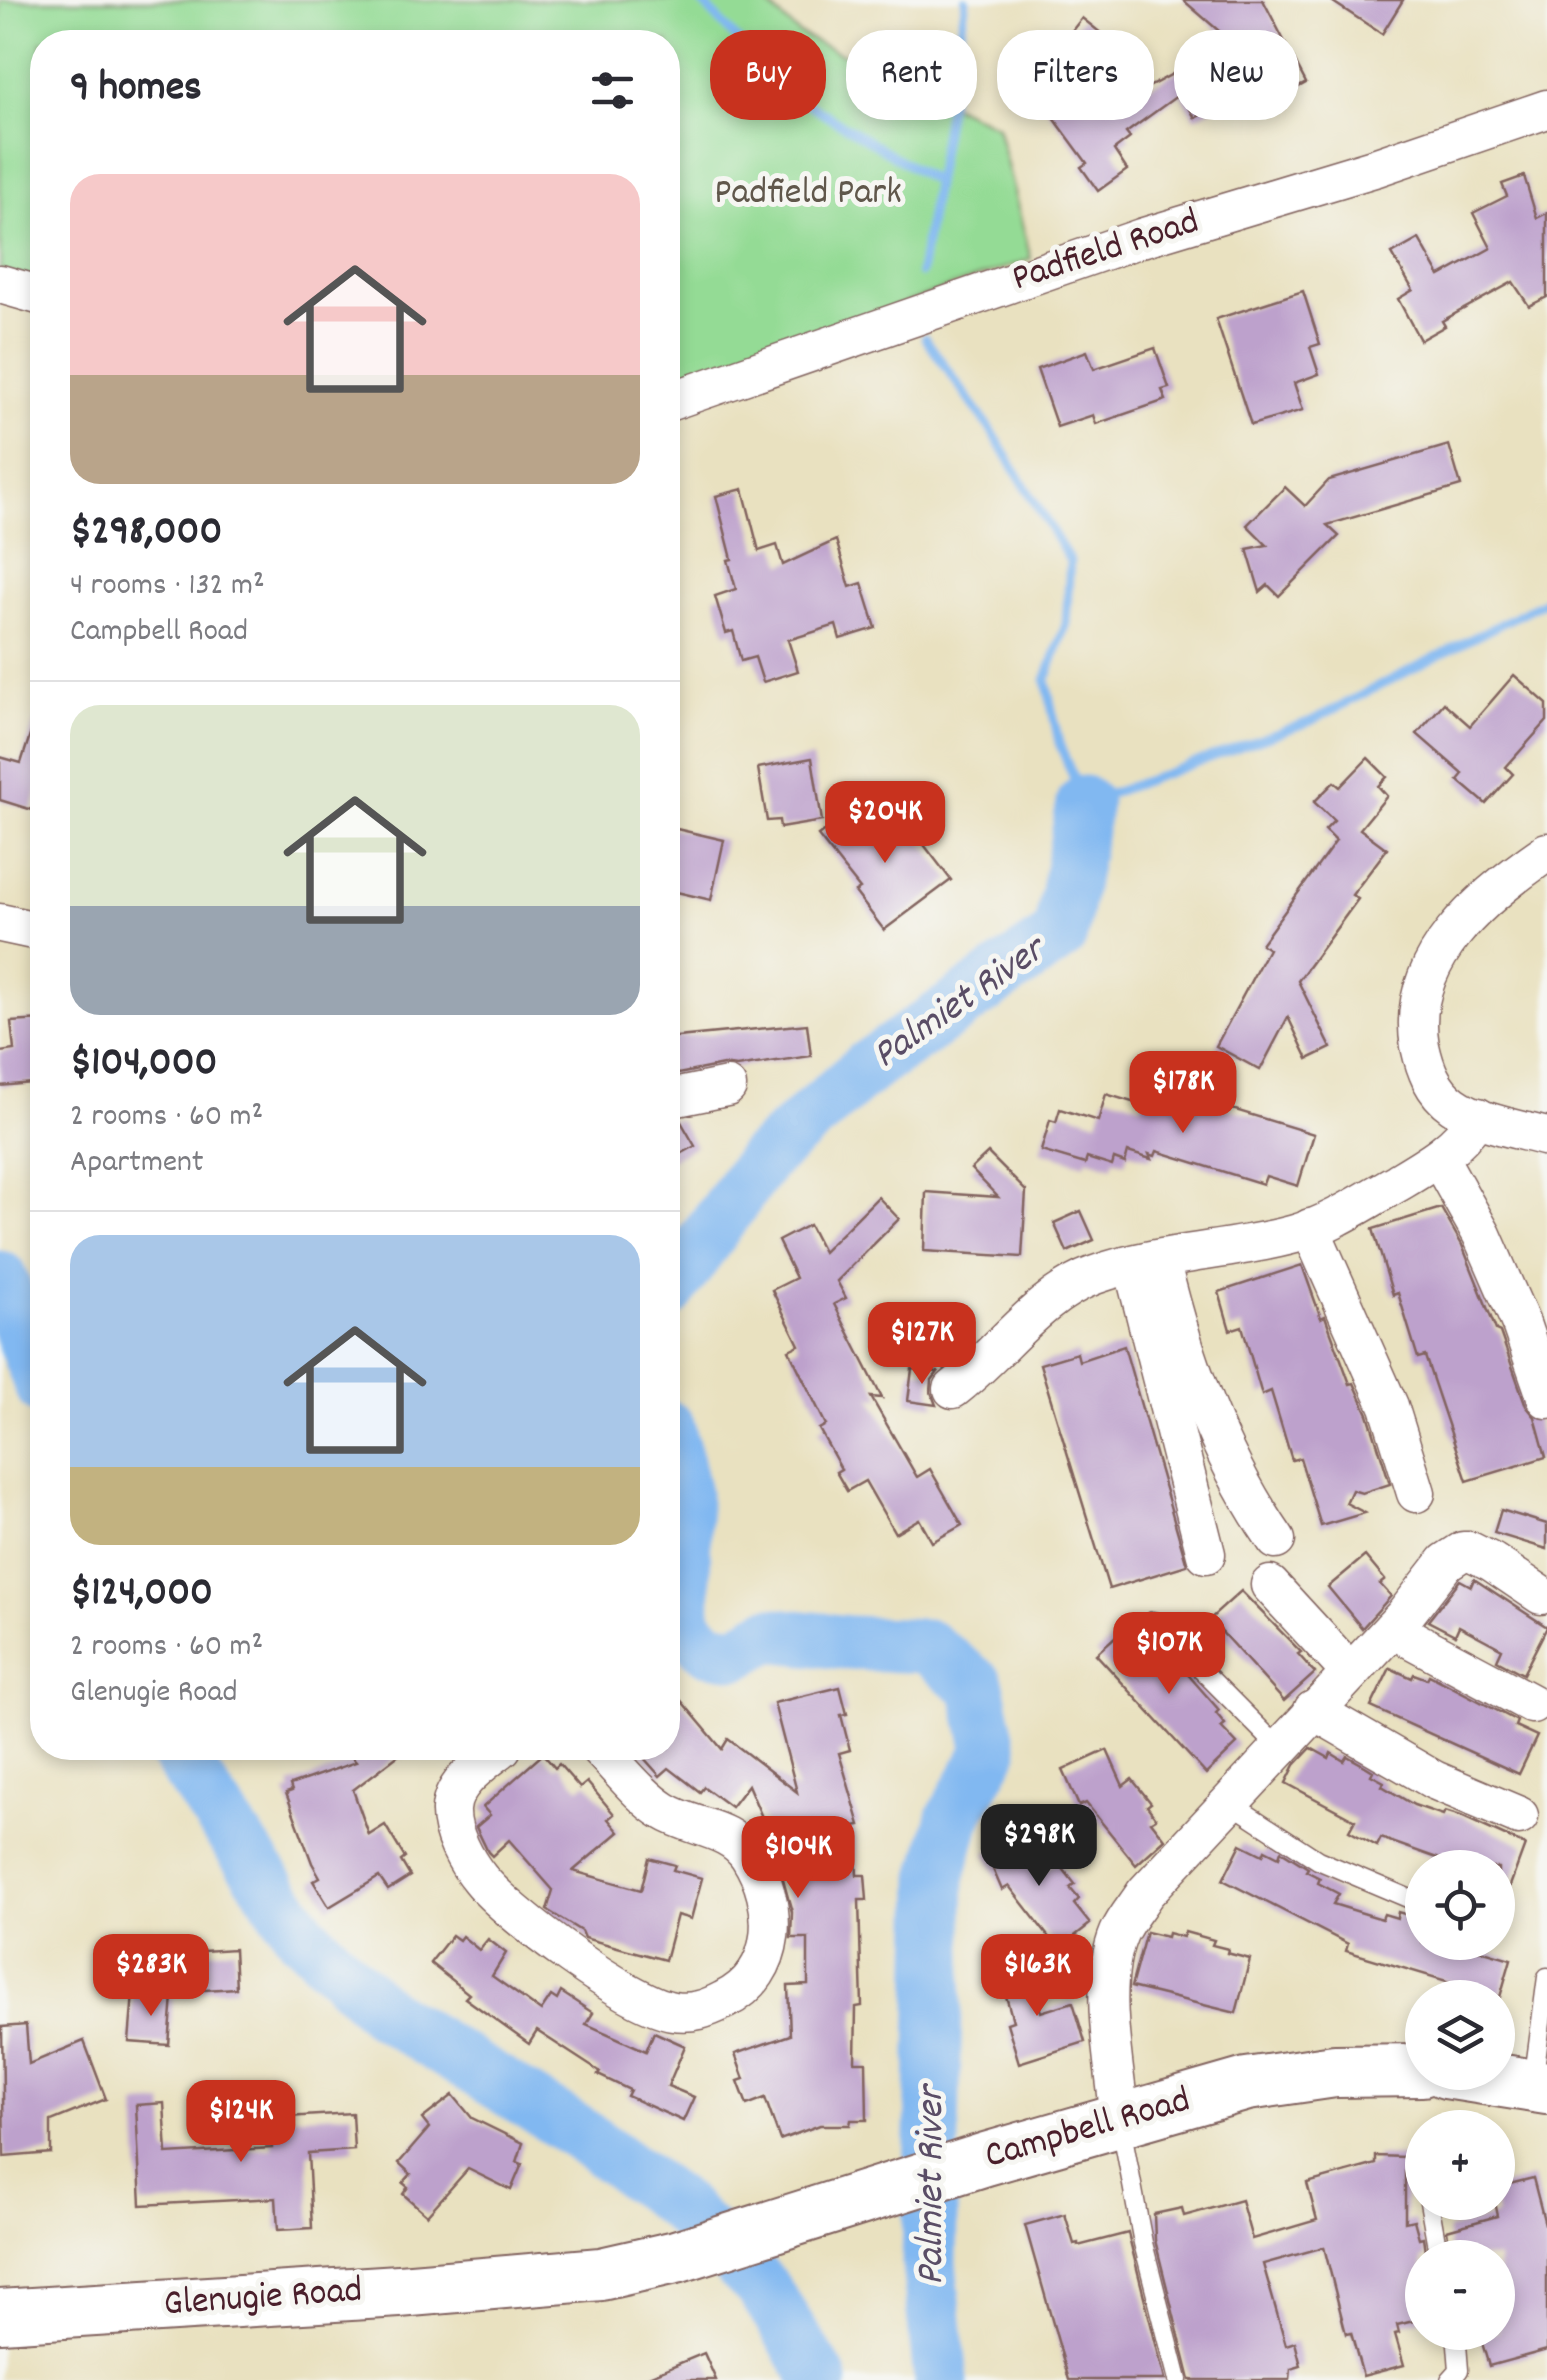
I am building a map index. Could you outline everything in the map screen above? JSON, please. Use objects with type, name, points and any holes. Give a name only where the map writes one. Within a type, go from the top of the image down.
[{"type":"street","name":"Padfield Road","points":[[680,398],[1142,238],[1377,167],[1547,109]]},
{"type":"street","points":[[0,284],[30,293]]},
{"type":"street","points":[[1547,852],[1474,909],[1444,946],[1422,993],[1418,1032],[1432,1083],[1456,1108],[1547,1137]]},
{"type":"street","points":[[0,923],[30,929]]},
{"type":"street","points":[[680,1097],[726,1087]]},
{"type":"street","points":[[953,1388],[1043,1306],[1074,1285],[1146,1262],[1298,1234],[1351,1209],[1439,1158],[1459,1144],[1478,1117]]},
{"type":"street","points":[[1439,1158],[1482,1236],[1521,1324],[1547,1399]]},
{"type":"street","points":[[1310,1228],[1390,1406],[1416,1493]]},
{"type":"street","points":[[1146,1262],[1177,1328],[1205,1406],[1245,1490],[1276,1540]]},
{"type":"street","points":[[1146,1262],[1206,1554]]},
{"type":"street","points":[[1120,2120],[1108,1993],[1111,1958],[1120,1930],[1145,1893],[1392,1629],[1446,1562],[1464,1551],[1492,1562],[1541,1595]]},
{"type":"street","points":[[1270,1585],[1350,1672]]},
{"type":"street","points":[[1392,1629],[1532,1704]]},
{"type":"street","points":[[1314,1710],[1434,1780],[1519,1816]]},
{"type":"street","points":[[488,1760],[456,1792],[450,1808],[453,1828],[481,1880],[540,1934],[636,1998],[671,2011],[691,2013],[708,2008],[748,1983],[767,1953],[771,1932],[768,1899],[758,1872],[748,1853],[735,1841],[659,1809],[610,1760]]},
{"type":"street","name":"Campbell Road","points":[[527,2280],[601,2274],[676,2258],[986,2159],[1247,2084],[1295,2075],[1405,2069]]},
{"type":"street","points":[[1515,2082],[1540,2086]]},
{"type":"street","name":"Glenugie Road","points":[[0,2316],[527,2280]]},
{"type":"lane","points":[[1153,1621],[1279,1748]]},
{"type":"lane","points":[[1228,1802],[1318,1860],[1405,1897]]},
{"type":"lane","points":[[1540,2086],[1547,1977]]},
{"type":"lane","points":[[1120,2120],[1142,2242],[1178,2380]]},
{"type":"lane","points":[[1450,2380],[1459,2370],[1457,2350]]},
{"type":"green space","name":"Padfield Park","points":[[0,0],[763,0],[795,30],[710,30],[710,120],[826,120],[826,47],[846,56],[846,120],[977,120],[977,117],[997,126],[1031,259],[680,382],[680,30],[30,30],[30,279],[0,270]]},
{"type":"building","points":[[1183,0],[1263,0],[1279,30],[1218,30]]},
{"type":"building","points":[[1330,0],[1403,0],[1382,34]]},
{"type":"building","points":[[1082,18],[1097,30],[1072,30]]},
{"type":"building","points":[[1174,73],[1174,98],[1154,113],[1154,84]]},
{"type":"building","points":[[1055,120],[1144,120],[1126,133],[1130,138],[1114,150],[1127,170],[1098,191],[1081,167],[1087,163]]},
{"type":"building","points":[[1524,176],[1537,218],[1547,213],[1547,297],[1529,306],[1513,282],[1442,321],[1445,326],[1420,340],[1398,299],[1413,290],[1392,254],[1419,239],[1440,276],[1491,248],[1473,213],[1507,196],[1502,184]]},
{"type":"building","points":[[1303,291],[1320,344],[1310,347],[1319,374],[1294,383],[1303,410],[1251,425],[1216,319]]},
{"type":"building","points":[[1155,348],[1169,388],[1162,390],[1166,400],[1096,424],[1093,415],[1057,427],[1037,369],[1087,351],[1094,369]]},
{"type":"building","points":[[1449,445],[1461,486],[1327,525],[1339,536],[1279,596],[1268,585],[1260,592],[1247,549],[1267,545],[1247,525],[1285,487],[1305,506],[1329,480]]},
{"type":"building","points":[[743,489],[759,551],[777,545],[783,565],[836,540],[850,587],[862,583],[876,628],[840,639],[836,625],[788,640],[798,671],[763,682],[755,657],[741,661],[733,631],[726,633],[715,596],[736,589],[716,496]]},
{"type":"building","points":[[1514,675],[1547,704],[1547,721],[1506,767],[1513,774],[1486,804],[1458,780],[1463,774],[1417,734],[1444,703],[1470,726]]},
{"type":"building","points":[[30,735],[30,809],[0,800],[0,757],[21,763]]},
{"type":"building","points":[[812,758],[822,821],[780,828],[779,820],[767,821],[758,768]]},
{"type":"building","points":[[1368,758],[1387,777],[1378,786],[1387,796],[1360,829],[1387,849],[1352,895],[1358,899],[1298,981],[1331,1048],[1308,1059],[1288,1017],[1260,1070],[1216,1046],[1268,949],[1261,944],[1336,841],[1325,830],[1334,821],[1314,802],[1334,782],[1340,787]]},
{"type":"building","points":[[857,806],[881,838],[905,820],[951,880],[884,930],[855,892],[860,889],[818,836]]},
{"type":"building","points":[[680,830],[724,840],[711,900],[680,893]]},
{"type":"building","points":[[30,1021],[30,1083],[0,1086],[0,1052],[14,1050],[11,1022]]},
{"type":"building","points":[[807,1024],[811,1056],[680,1074],[680,1037]]},
{"type":"building","points":[[1188,1086],[1225,1097],[1222,1106],[1314,1134],[1298,1186],[1266,1176],[1263,1184],[1157,1151],[1155,1156],[1149,1154],[1151,1159],[1128,1152],[1125,1163],[1114,1159],[1112,1166],[1087,1158],[1085,1164],[1041,1151],[1050,1120],[1056,1122],[1060,1109],[1098,1121],[1106,1094],[1142,1105],[1147,1089],[1184,1100]]},
{"type":"building","points":[[680,1120],[695,1146],[680,1154]]},
{"type":"building","points":[[988,1153],[1026,1191],[1022,1257],[924,1251],[926,1192],[998,1197],[971,1169]]},
{"type":"building","points":[[878,1197],[899,1219],[837,1281],[846,1298],[834,1304],[882,1398],[871,1397],[917,1477],[930,1469],[962,1525],[932,1542],[919,1519],[895,1533],[865,1481],[847,1491],[836,1472],[841,1469],[819,1429],[826,1425],[789,1350],[799,1345],[772,1290],[796,1278],[778,1241],[809,1225],[823,1252]]},
{"type":"building","points":[[1441,1208],[1462,1245],[1500,1332],[1526,1406],[1535,1417],[1546,1457],[1467,1481],[1425,1356],[1418,1358],[1373,1229]]},
{"type":"building","points":[[1081,1211],[1094,1240],[1067,1252],[1054,1223]]},
{"type":"building","points":[[1302,1265],[1350,1384],[1354,1383],[1368,1414],[1390,1484],[1362,1493],[1352,1490],[1346,1503],[1365,1513],[1321,1526],[1300,1458],[1292,1460],[1271,1391],[1262,1395],[1242,1326],[1230,1330],[1219,1292]]},
{"type":"building","points":[[1124,1346],[1187,1565],[1109,1589],[1040,1364],[1077,1353],[1079,1361]]},
{"type":"building","points":[[912,1369],[938,1372],[932,1380],[931,1392],[936,1405],[908,1401]]},
{"type":"building","points":[[1501,1510],[1547,1524],[1547,1549],[1494,1533]]},
{"type":"building","points":[[1365,1556],[1385,1580],[1380,1584],[1391,1596],[1362,1628],[1328,1587]]},
{"type":"building","points":[[1474,1579],[1547,1627],[1523,1674],[1497,1660],[1502,1649],[1459,1626],[1455,1635],[1428,1621],[1460,1580],[1471,1586]]},
{"type":"building","points":[[1241,1591],[1301,1652],[1298,1654],[1315,1673],[1284,1701],[1210,1619]]},
{"type":"building","points":[[1128,1625],[1145,1643],[1148,1640],[1158,1651],[1162,1648],[1184,1670],[1219,1710],[1216,1713],[1225,1724],[1221,1727],[1237,1744],[1206,1774],[1096,1654]]},
{"type":"building","points":[[1390,1668],[1412,1678],[1414,1674],[1427,1679],[1429,1675],[1517,1721],[1515,1726],[1537,1736],[1519,1774],[1371,1707]]},
{"type":"building","points":[[840,1687],[847,1714],[841,1715],[850,1750],[839,1753],[860,1825],[854,1826],[857,1875],[865,1875],[867,1900],[859,1900],[862,2006],[856,2007],[855,2062],[866,2062],[867,2120],[851,2120],[850,2125],[820,2125],[780,2140],[765,2098],[747,2105],[738,2081],[744,2079],[735,2054],[790,2035],[788,1986],[808,1985],[808,1938],[791,1938],[792,1912],[778,1862],[781,1861],[748,1785],[731,1807],[704,1787],[700,1792],[669,1768],[660,1776],[646,1760],[680,1760],[680,1699],[722,1749],[728,1739],[797,1792],[774,1703]]},
{"type":"building","points":[[1311,1748],[1329,1758],[1331,1753],[1344,1761],[1347,1756],[1373,1771],[1371,1775],[1384,1782],[1382,1786],[1414,1805],[1443,1815],[1445,1811],[1461,1816],[1525,1845],[1515,1872],[1515,1850],[1415,1850],[1381,1838],[1377,1846],[1349,1831],[1355,1820],[1286,1783],[1295,1765]]},
{"type":"building","points":[[1107,1750],[1123,1786],[1132,1779],[1151,1803],[1147,1806],[1156,1818],[1151,1821],[1165,1839],[1136,1865],[1086,1803],[1079,1806],[1063,1770]]},
{"type":"building","points":[[392,1760],[353,1790],[369,1835],[385,1825],[405,1858],[401,1861],[410,1876],[388,1890],[379,1877],[329,1907],[313,1881],[320,1877],[286,1793],[292,1791],[290,1785],[356,1762]]},
{"type":"building","points":[[536,1760],[548,1760],[555,1768],[559,1764],[580,1788],[587,1782],[614,1814],[608,1819],[619,1832],[573,1871],[641,1890],[649,1858],[702,1878],[691,1919],[677,1915],[665,1960],[584,1938],[581,1931],[547,1910],[553,1890],[509,1840],[492,1856],[488,1852],[476,1827],[490,1815],[483,1807]]},
{"type":"building","points":[[1030,1833],[1046,1870],[1057,1861],[1075,1884],[1070,1888],[1079,1899],[1074,1904],[1090,1924],[1058,1949],[1009,1886],[1002,1890],[986,1853]]},
{"type":"building","points":[[1241,1844],[1263,1855],[1265,1850],[1279,1857],[1281,1851],[1320,1878],[1318,1883],[1339,1894],[1333,1904],[1382,1919],[1384,1914],[1397,1918],[1398,1912],[1405,1914],[1405,1960],[1511,1960],[1505,1980],[1443,1980],[1346,1951],[1348,1944],[1223,1880]]},
{"type":"building","points":[[1146,1932],[1183,1937],[1185,1932],[1214,1940],[1212,1945],[1228,1949],[1227,1953],[1250,1959],[1236,2013],[1131,1987]]},
{"type":"building","points":[[452,1935],[459,1940],[462,1936],[479,1950],[488,1939],[506,1953],[492,1976],[541,2011],[551,1996],[557,2000],[561,1992],[593,2013],[586,2024],[646,2051],[654,2032],[685,2046],[668,2086],[694,2097],[683,2121],[627,2096],[630,2090],[598,2075],[600,2072],[537,2031],[529,2044],[465,1998],[469,1994],[430,1963]]},
{"type":"building","points":[[234,1949],[236,1988],[189,1991],[187,1952]]},
{"type":"building","points":[[1026,1963],[1041,2012],[1073,2002],[1085,2042],[1019,2063],[1007,2023],[1013,2021],[999,1971]]},
{"type":"building","points":[[133,1993],[173,1997],[169,2045],[129,2042]]},
{"type":"building","points":[[26,2025],[29,2064],[84,2041],[106,2099],[51,2121],[51,2153],[4,2157],[2,2027]]},
{"type":"building","points":[[453,2095],[472,2118],[523,2143],[517,2162],[522,2164],[511,2190],[468,2169],[427,2215],[403,2194],[408,2187],[403,2183],[411,2174],[399,2163],[429,2128],[422,2119]]},
{"type":"building","points":[[164,2103],[167,2154],[272,2148],[270,2118],[352,2113],[354,2150],[308,2153],[312,2228],[278,2230],[276,2198],[141,2205],[136,2105]]},
{"type":"building","points":[[1376,2156],[1405,2157],[1405,2222],[1414,2220],[1419,2238],[1423,2240],[1405,2240],[1405,2323],[1397,2325],[1399,2333],[1395,2334],[1404,2365],[1363,2376],[1351,2333],[1346,2334],[1324,2247],[1263,2264],[1286,2345],[1295,2342],[1301,2366],[1291,2369],[1290,2380],[1190,2380],[1155,2240],[1154,2214],[1182,2208],[1184,2216],[1241,2200],[1252,2239],[1317,2220],[1307,2183],[1376,2164]]},
{"type":"building","points":[[1533,2178],[1547,2232],[1547,2350],[1489,2366],[1484,2350],[1515,2350],[1515,2240],[1448,2240],[1447,2230],[1483,2220],[1515,2220],[1515,2183]]},
{"type":"building","points":[[1065,2214],[1078,2246],[1128,2233],[1165,2380],[1069,2380],[1025,2225]]},
{"type":"building","points":[[704,2353],[716,2380],[639,2380]]},
{"type":"waterway","points":[[700,0],[781,87],[934,181]]},
{"type":"waterway","name":"Palmiet River","points":[[920,273],[966,0]]},
{"type":"waterway","name":"Palmiet River","points":[[925,338],[993,433],[1070,561],[1066,624],[1046,680],[1059,743],[1084,803],[1311,721],[1547,600]]},
{"type":"waterway","name":"Palmiet River","points":[[680,1275],[762,1160],[867,1068],[1060,935],[1084,803]]},
{"type":"waterway","name":"Palmiet River","points":[[0,1278],[30,1356]]},
{"type":"waterway","name":"Palmiet River","points":[[680,1480],[684,1627],[710,1648],[737,1652],[769,1634],[926,1646],[977,1686],[991,1751],[954,1817],[938,1878],[929,2263],[941,2380]]},
{"type":"waterway","name":"Palmiet River","points":[[181,1760],[302,1934],[383,2012],[577,2132],[675,2203],[762,2287],[821,2380]]}]
